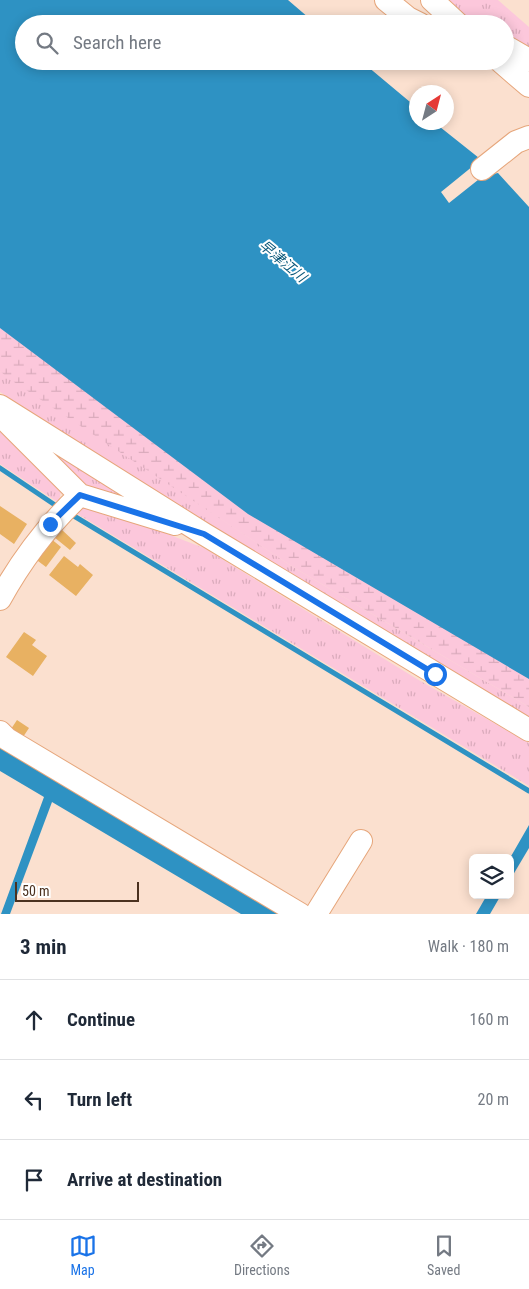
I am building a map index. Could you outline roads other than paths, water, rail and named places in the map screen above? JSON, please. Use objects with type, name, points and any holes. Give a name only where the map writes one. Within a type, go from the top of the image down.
[{"type":"street","points":[[386,0],[404,15]]},
{"type":"street","points":[[432,0],[448,15]]},
{"type":"street","points":[[514,51],[529,60]]},
{"type":"street","points":[[510,70],[529,86]]},
{"type":"street","points":[[482,169],[516,142],[529,137]]},
{"type":"street","points":[[0,406],[204,534],[529,730]]},
{"type":"street","points":[[0,414],[80,495],[204,534]]},
{"type":"street","points":[[0,600],[11,578],[50,524],[80,495]]},
{"type":"street","points":[[0,732],[7,739],[300,914]]},
{"type":"street","points":[[316,914],[361,841]]},
{"type":"water","name":"早津江川","points":[[0,0],[288,0],[306,15],[15,15],[15,70],[372,70],[409,101],[409,130],[444,130],[479,158],[473,166],[441,192],[449,203],[483,176],[498,173],[529,207],[529,679],[248,514],[0,328]]},
{"type":"water","points":[[0,748],[280,914],[241,914],[52,802],[10,914],[1,914],[44,797],[0,771]]},
{"type":"water","points":[[529,825],[529,848],[514,873],[514,854],[512,854]]},
{"type":"water","points":[[485,899],[499,899],[490,914],[476,914]]},
{"type":"waterway","points":[[0,468],[55,505]]},
{"type":"waterway","points":[[74,516],[529,791]]}]
